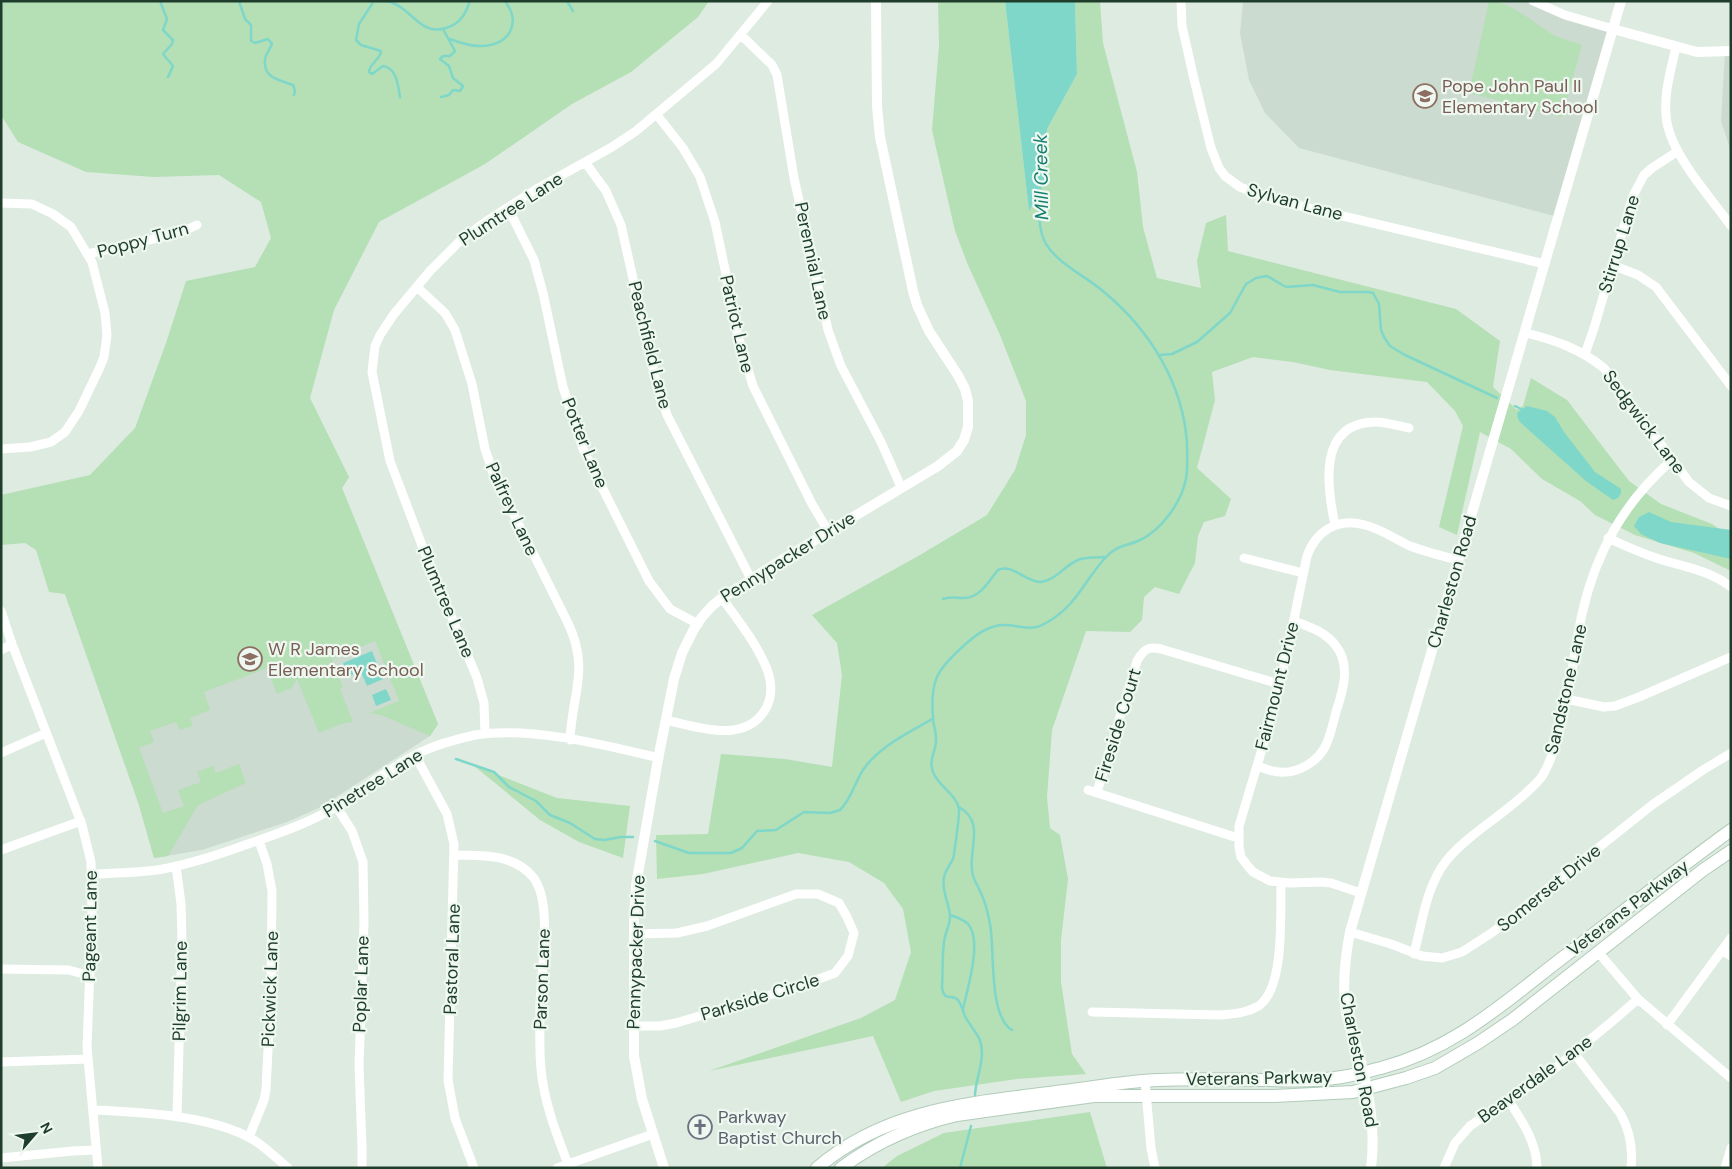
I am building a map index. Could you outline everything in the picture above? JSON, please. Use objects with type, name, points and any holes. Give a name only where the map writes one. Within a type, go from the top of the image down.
[{"type":"main road","name":"Veterans Parkway","points":[[817,1168],[841,1149],[875,1130],[937,1109],[997,1099],[1145,1080],[1300,1080],[1340,1077],[1389,1065],[1430,1051],[1476,1025],[1663,880],[1731,830]]},
{"type":"main road","name":"Veterans Parkway","points":[[841,1168],[862,1152],[880,1142],[935,1120],[957,1115],[1071,1098],[1117,1095],[1274,1096],[1353,1092],[1435,1068],[1478,1043],[1512,1020],[1731,851]]},
{"type":"street","name":"Plumtree Lane","points":[[485,734],[484,703],[477,678],[423,548],[390,461],[372,372],[375,346],[394,314],[430,271],[461,240],[485,222],[624,140],[657,115],[716,64],[768,1]]},
{"type":"street","name":"Pennypacker Drive","points":[[664,1168],[642,1099],[634,1056],[636,885],[666,720],[678,666],[688,640],[712,606],[722,598],[828,531],[938,466],[957,450],[966,433],[970,414],[965,389],[929,331],[913,291],[880,137],[877,106],[876,1]]},
{"type":"street","name":"Sylvan Lane","points":[[1181,1],[1182,26],[1211,148],[1219,168],[1232,182],[1250,192],[1271,199],[1545,264]]},
{"type":"street","points":[[1533,1],[1565,15],[1676,47],[1697,52],[1731,51]]},
{"type":"street","name":"Charleston Road","points":[[1371,1168],[1374,1138],[1373,1122],[1346,1013],[1345,981],[1350,932],[1622,1]]},
{"type":"street","name":"Perennial Lane","points":[[741,35],[772,65],[777,75],[794,178],[828,330],[842,366],[881,442],[901,487]]},
{"type":"street","points":[[1676,47],[1667,90],[1668,126],[1682,160],[1731,226]]},
{"type":"street","name":"Patriot Lane","points":[[657,115],[683,148],[700,177],[715,222],[736,332],[751,381],[812,504],[828,531]]},
{"type":"street","name":"Stirrup Lane","points":[[1585,354],[1638,184],[1652,168],[1678,151]]},
{"type":"street","name":"Peachfield Lane","points":[[585,162],[606,191],[621,225],[655,377],[667,415],[751,579]]},
{"type":"street","points":[[1,203],[32,204],[53,214],[71,227],[88,254],[99,286],[106,324],[106,346],[100,367],[79,410],[65,432],[51,442],[30,447],[1,449]]},
{"type":"street","name":"Potter Lane","points":[[508,208],[534,260],[544,293],[563,388],[584,449],[650,581],[670,609],[698,624]]},
{"type":"street","name":"Poppy Turn","points":[[88,254],[166,236],[197,225]]},
{"type":"street","points":[[1612,265],[1638,275],[1656,287],[1731,386]]},
{"type":"street","name":"Palfrey Lane","points":[[417,287],[445,313],[455,330],[472,384],[485,449],[494,473],[577,644],[580,666],[572,713],[570,740]]},
{"type":"street","name":"Sedgwick Lane","points":[[1526,333],[1565,344],[1585,354],[1604,368],[1689,482],[1709,498],[1731,506]]},
{"type":"street","points":[[1409,428],[1384,422],[1365,423],[1347,431],[1340,437],[1331,454],[1328,472],[1331,507],[1335,525],[1348,522],[1366,525],[1420,549],[1458,560]]},
{"type":"street","name":"Sandstone Lane","points":[[1414,954],[1428,902],[1440,870],[1455,852],[1518,802],[1544,774],[1560,728],[1588,589],[1595,567],[1608,538],[1620,519],[1646,485],[1672,460]]},
{"type":"street","name":"Fairmount Drive","points":[[1335,525],[1322,532],[1311,546],[1303,573],[1279,684],[1239,826],[1238,838],[1241,857],[1246,865],[1262,877],[1282,883],[1331,883],[1361,893]]},
{"type":"street","points":[[1608,538],[1650,556],[1704,571],[1731,587]]},
{"type":"street","points":[[1244,558],[1303,573]]},
{"type":"street","points":[[666,720],[717,730],[737,730],[755,722],[767,706],[771,687],[766,668],[756,649],[722,598]]},
{"type":"street","name":"Pageant Lane","points":[[1,611],[81,821],[89,850],[92,874],[87,1024],[88,1059],[98,1168]]},
{"type":"street","points":[[1257,766],[1272,771],[1287,772],[1304,767],[1312,762],[1325,746],[1338,704],[1345,673],[1344,664],[1337,646],[1323,633],[1294,621]]},
{"type":"street","points":[[1,650],[12,644]]},
{"type":"street","name":"Fireside Court","points":[[1238,838],[1093,791],[1137,660],[1147,648],[1162,649],[1279,684]]},
{"type":"street","points":[[1566,698],[1604,707],[1615,706],[1731,657]]},
{"type":"street","points":[[1,753],[46,733]]},
{"type":"street","name":"Pinetree Lane","points":[[92,874],[137,872],[176,866],[215,856],[311,820],[415,755],[437,745],[485,734],[517,733],[570,740],[659,758]]},
{"type":"street","name":"Somerset Drive","points":[[1350,932],[1391,944],[1414,954],[1432,958],[1452,956],[1473,946],[1515,916],[1652,805],[1731,753]]},
{"type":"street","name":"Pastoral Lane","points":[[415,755],[447,814],[453,834],[448,1080],[455,1118],[474,1168]]},
{"type":"street","name":"Poplar Lane","points":[[336,806],[352,831],[363,862],[364,922],[359,1065],[362,1168]]},
{"type":"street","points":[[1,850],[81,821]]},
{"type":"street","name":"Pickwick Lane","points":[[249,1137],[259,1116],[266,1090],[271,990],[271,881],[259,840]]},
{"type":"street","name":"Parson Lane","points":[[454,855],[491,856],[509,861],[525,870],[532,877],[542,894],[544,915],[540,1007],[541,1071],[545,1096],[568,1164]]},
{"type":"street","name":"Pilgrim Lane","points":[[176,866],[182,915],[177,1117]]},
{"type":"street","points":[[1092,1012],[1219,1015],[1240,1013],[1259,1005],[1267,998],[1276,978],[1282,883]]},
{"type":"street","name":"Parkside Circle","points":[[633,1026],[660,1026],[676,1023],[797,987],[835,973],[848,956],[854,933],[839,903],[818,894],[796,894],[707,926],[684,931],[634,934]]},
{"type":"street","points":[[1667,1025],[1731,938]]},
{"type":"street","points":[[1722,950],[1731,956]]},
{"type":"street","points":[[1598,952],[1638,999],[1731,1078]]},
{"type":"street","points":[[1,969],[68,970],[90,976]]},
{"type":"street","name":"Beaverdale Lane","points":[[1444,1168],[1455,1143],[1470,1126],[1574,1053],[1638,999]]},
{"type":"street","points":[[1574,1053],[1620,1113],[1626,1124],[1632,1145],[1631,1168]]},
{"type":"street","points":[[1,1062],[88,1059]]},
{"type":"street","points":[[1145,1080],[1150,1148],[1155,1168]]},
{"type":"street","points":[[1508,1101],[1534,1144],[1536,1168]]},
{"type":"street","points":[[93,1110],[124,1111],[177,1117],[225,1128],[249,1137],[288,1168]]},
{"type":"street","points":[[558,1168],[654,1134]]},
{"type":"street","points":[[1725,1168],[1731,1148]]},
{"type":"street","points":[[1,1158],[96,1150]]},
{"type":"shaded area","name":"Pope John Paul II Elementary School","points":[[1243,1],[1533,1],[1613,29],[1558,217],[1299,148],[1265,113],[1249,80],[1240,33]]},
{"type":"shaded area","points":[[1731,51],[1731,151],[1721,121],[1725,52]]},
{"type":"shaded area","name":"W R James Elementary School","points":[[349,477],[342,488],[438,724],[430,736],[321,807],[287,822],[202,850],[154,858],[139,805],[65,594]]},
{"type":"green space","points":[[1,1],[709,1],[698,17],[631,72],[572,104],[485,164],[379,222],[334,310],[310,398],[349,477],[342,488],[438,724],[430,736],[381,715],[369,713],[399,701],[375,641],[332,659],[343,687],[340,689],[353,722],[344,723],[319,733],[297,679],[292,688],[277,694],[267,668],[204,692],[210,710],[190,718],[193,726],[180,730],[176,722],[150,731],[154,742],[139,748],[163,813],[184,806],[178,790],[201,782],[197,772],[213,766],[216,773],[239,764],[246,783],[198,805],[168,856],[154,858],[139,805],[65,594],[49,592],[36,550],[25,543],[1,545],[1,495],[90,475],[135,428],[186,281],[255,267],[271,238],[261,202],[219,175],[154,177],[86,172],[18,142],[1,115]]},
{"type":"green space","points":[[938,1],[1005,1],[1029,210],[1047,178],[1047,129],[1077,74],[1075,1],[1100,1],[1103,43],[1137,172],[1143,227],[1157,278],[1201,288],[1197,261],[1206,223],[1226,215],[1228,251],[1456,309],[1500,341],[1493,387],[1517,410],[1523,406],[1531,378],[1567,400],[1629,481],[1661,504],[1712,524],[1731,537],[1731,571],[1694,553],[1635,535],[1595,515],[1580,501],[1542,479],[1511,449],[1480,432],[1457,535],[1439,527],[1463,426],[1455,411],[1427,382],[1330,370],[1293,362],[1253,357],[1212,372],[1215,400],[1197,468],[1231,499],[1225,516],[1204,522],[1198,536],[1195,563],[1179,594],[1155,587],[1144,597],[1142,620],[1130,632],[1086,631],[1052,730],[1047,797],[1050,828],[1060,835],[1068,879],[1061,940],[1061,982],[1072,1054],[1086,1074],[1017,1079],[934,1091],[901,1102],[873,1036],[709,1071],[861,1018],[895,1000],[911,952],[903,909],[884,883],[849,862],[798,853],[703,874],[657,879],[656,835],[708,834],[721,754],[785,759],[832,767],[842,675],[837,643],[812,615],[987,515],[1015,470],[1026,435],[1026,401],[955,231],[932,130],[939,46]]},
{"type":"green space","points":[[1489,1],[1497,2],[1522,13],[1552,34],[1582,45],[1562,117],[1469,93]]},
{"type":"green space","points":[[473,765],[557,798],[630,806],[623,858],[579,842],[540,820]]},
{"type":"green space","points":[[1090,1112],[1107,1168],[882,1168],[897,1156],[944,1133]]},
{"type":"water","points":[[1005,1],[1075,1],[1077,74],[1047,129],[1047,178],[1029,211]]},
{"type":"water","points":[[1527,406],[1547,411],[1555,417],[1564,432],[1595,472],[1621,489],[1618,498],[1613,500],[1586,481],[1521,423],[1517,413]]},
{"type":"water","points":[[1649,512],[1671,522],[1731,530],[1731,559],[1660,543],[1641,534],[1634,526],[1639,517]]},
{"type":"water","points":[[372,651],[383,679],[367,686],[361,672],[348,676],[343,663]]},
{"type":"water","points":[[386,689],[391,700],[376,706],[372,695]]},
{"type":"waterway","points":[[160,1],[167,19],[163,30],[173,40],[172,44],[163,54],[173,66],[168,77]]},
{"type":"waterway","points":[[239,1],[245,19],[251,25],[251,41],[255,43],[268,39],[272,44],[265,58],[265,66],[269,75],[277,80],[293,85],[294,95]]},
{"type":"waterway","name":"Mill Creek","points":[[373,1],[386,1],[400,6],[423,25],[437,30],[451,26],[458,21],[464,15],[470,1]]},
{"type":"waterway","points":[[374,1],[359,24],[356,40],[361,45],[381,51],[369,72],[372,74],[383,66],[388,67],[396,78],[400,97]]},
{"type":"waterway","points":[[450,39],[465,44],[481,46],[499,42],[510,32],[512,25],[510,9],[505,1]]},
{"type":"waterway","points":[[567,1],[573,11]]},
{"type":"waterway","points":[[441,97],[449,95],[453,90],[460,91],[463,86],[453,78],[449,66],[440,59],[443,56],[450,56],[455,51],[443,29]]},
{"type":"waterway","name":"Mill Creek","points":[[975,1095],[982,1059],[979,1038],[965,1016],[958,1000],[944,995],[942,987],[944,942],[950,917],[943,882],[945,872],[953,859],[959,809],[955,799],[935,777],[932,768],[936,742],[932,708],[935,681],[940,671],[952,657],[981,632],[1002,625],[1029,628],[1040,626],[1057,616],[1073,600],[1110,553],[1138,541],[1162,523],[1175,507],[1180,497],[1187,470],[1187,443],[1184,421],[1171,379],[1161,360],[1136,323],[1097,286],[1058,258],[1046,244],[1040,224],[1040,189]]},
{"type":"waterway","points":[[1159,355],[1172,354],[1197,342],[1230,313],[1246,284],[1256,278],[1267,276],[1286,287],[1313,285],[1340,292],[1373,293],[1379,304],[1381,330],[1390,346],[1405,355],[1497,398]]},
{"type":"waterway","points":[[1515,406],[1523,410]]},
{"type":"waterway","points":[[943,599],[951,597],[964,598],[975,595],[984,588],[998,570],[1009,569],[1030,580],[1041,582],[1051,579],[1078,560],[1104,557]]},
{"type":"waterway","points":[[655,841],[689,853],[731,853],[742,848],[757,831],[776,830],[804,812],[830,813],[840,810],[847,801],[863,770],[877,754],[932,719]]},
{"type":"waterway","points":[[456,759],[494,772],[509,787],[536,801],[550,815],[570,823],[595,839],[633,837]]},
{"type":"waterway","points":[[959,807],[967,813],[974,827],[972,873],[986,907],[989,920],[994,981],[999,1011],[1004,1022],[1012,1030]]},
{"type":"waterway","points":[[950,915],[962,919],[968,924],[974,941],[973,965],[963,1009]]},
{"type":"waterway","name":"Mill Creek","points":[[960,1168],[971,1126]]},
{"type":"place","name":"Pope John Paul II Elementary School","points":[[1425,96]]},
{"type":"place","name":"W R James Elementary School","points":[[250,659]]},
{"type":"place","name":"Parkway Baptist Church","points":[[700,1127]]}]
